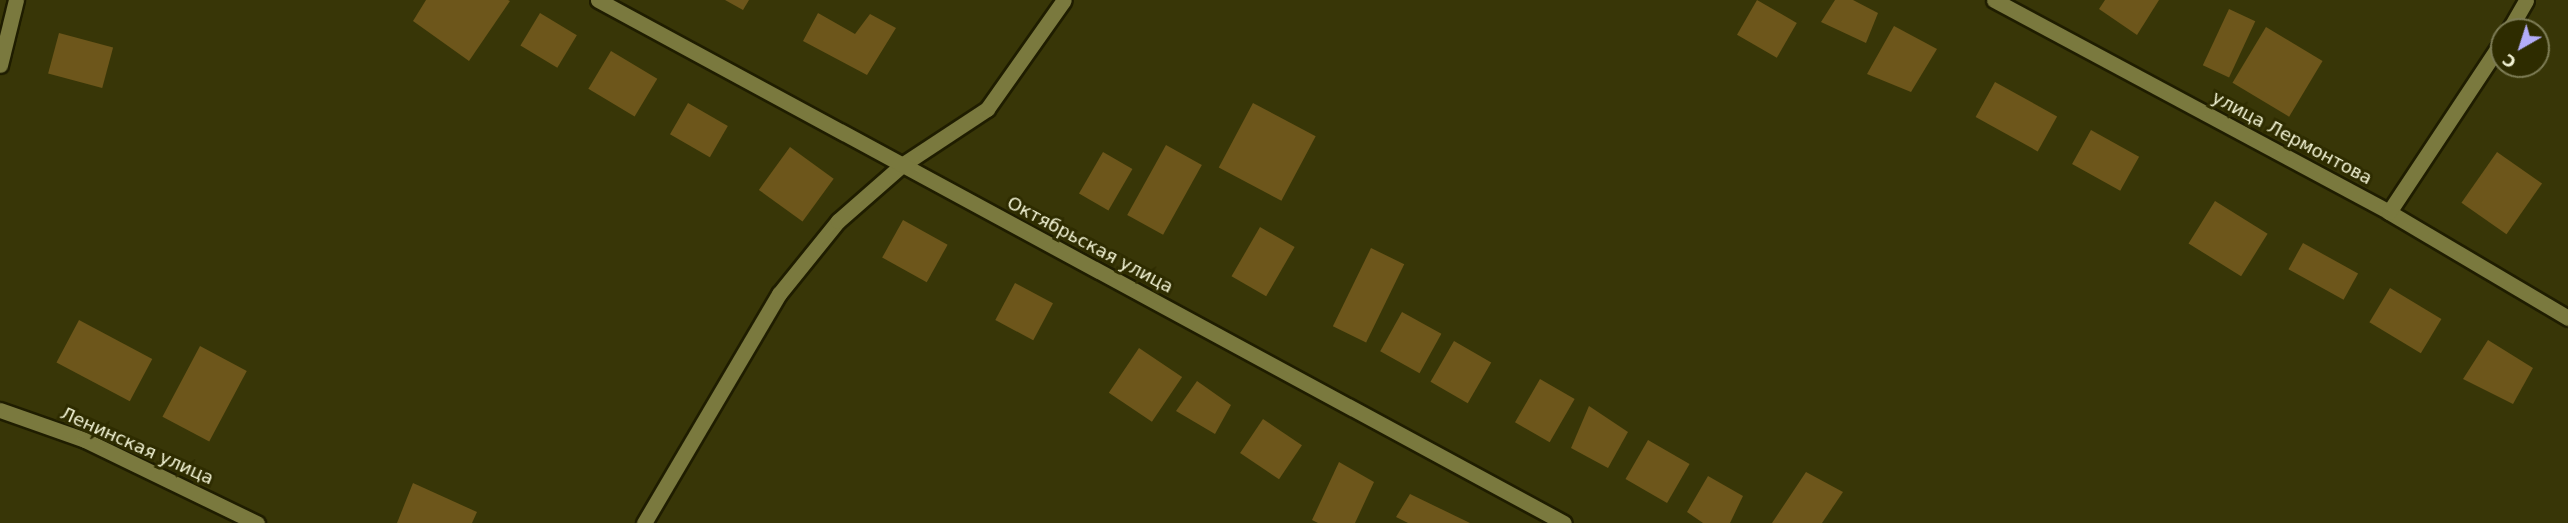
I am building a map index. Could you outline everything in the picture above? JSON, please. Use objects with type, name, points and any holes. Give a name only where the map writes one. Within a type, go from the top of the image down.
[{"type":"street","points":[[0,65],[16,0]]},
{"type":"street","name":"Октябрьская улица","points":[[598,0],[1564,523]]},
{"type":"street","points":[[644,523],[779,294],[838,220],[902,165],[987,109],[1064,0]]},
{"type":"street","name":"улица Лермонтова","points":[[1994,0],[2389,212],[2568,318]]},
{"type":"street","points":[[2516,18],[2526,0]]},
{"type":"street","points":[[2389,212],[2490,58]]},
{"type":"street","name":"Ленинская улица","points":[[0,410],[85,440],[257,523]]},
{"type":"building","points":[[426,0],[510,1],[469,61],[413,21]]},
{"type":"building","points":[[725,0],[749,0],[743,10]]},
{"type":"building","points":[[1757,0],[1797,23],[1777,58],[1737,35]]},
{"type":"building","points":[[1835,0],[1853,0],[1878,13],[1866,43],[1821,22]]},
{"type":"building","points":[[2105,0],[2159,0],[2137,35],[2099,9]]},
{"type":"building","points":[[2229,9],[2255,21],[2229,77],[2203,65]]},
{"type":"building","points":[[540,13],[577,35],[557,68],[520,46]]},
{"type":"building","points":[[818,13],[855,34],[870,14],[896,28],[867,75],[803,41]]},
{"type":"building","points":[[1894,26],[1937,49],[1911,92],[1867,74]]},
{"type":"building","points":[[2266,27],[2323,61],[2289,117],[2233,83]]},
{"type":"building","points":[[59,33],[113,47],[102,88],[48,74]]},
{"type":"building","points":[[611,51],[657,79],[635,117],[588,89]]},
{"type":"building","points":[[1995,82],[2057,116],[2038,151],[1976,117]]},
{"type":"building","points":[[688,103],[728,126],[710,157],[670,134]]},
{"type":"building","points":[[1253,103],[1316,136],[1281,201],[1219,167]]},
{"type":"building","points":[[2091,130],[2139,157],[2120,191],[2072,164]]},
{"type":"building","points":[[1166,145],[1202,165],[1163,235],[1127,215]]},
{"type":"building","points":[[790,147],[834,179],[803,222],[759,190]]},
{"type":"building","points":[[1103,152],[1132,169],[1108,211],[1079,194]]},
{"type":"building","points":[[2497,152],[2542,184],[2506,234],[2461,203]]},
{"type":"building","points":[[2215,201],[2268,234],[2241,276],[2189,243]]},
{"type":"building","points":[[903,220],[948,245],[927,282],[882,258]]},
{"type":"building","points":[[1260,227],[1295,247],[1266,296],[1232,276]]},
{"type":"building","points":[[2303,243],[2358,274],[2344,300],[2288,269]]},
{"type":"building","points":[[1371,248],[1404,264],[1366,342],[1333,326]]},
{"type":"building","points":[[1015,283],[1053,303],[1033,340],[995,320]]},
{"type":"building","points":[[2390,288],[2441,319],[2421,353],[2369,322]]},
{"type":"building","points":[[1402,312],[1441,334],[1420,373],[1380,351]]},
{"type":"building","points":[[79,320],[152,359],[130,401],[56,362]]},
{"type":"building","points":[[2488,340],[2533,368],[2513,404],[2463,379]]},
{"type":"building","points":[[1454,341],[1491,363],[1468,403],[1430,382]]},
{"type":"building","points":[[200,346],[247,371],[209,442],[162,417]]},
{"type":"building","points":[[1139,348],[1182,377],[1152,422],[1109,393]]},
{"type":"building","points":[[1540,379],[1575,399],[1550,442],[1515,422]]},
{"type":"building","points":[[1197,381],[1231,405],[1215,434],[1176,411]]},
{"type":"building","points":[[1589,406],[1628,432],[1608,468],[1571,448]]},
{"type":"building","points":[[1263,419],[1302,445],[1279,479],[1240,453]]},
{"type":"building","points":[[1648,440],[1690,464],[1667,503],[1626,479]]},
{"type":"building","points":[[1339,462],[1374,482],[1355,523],[1318,523],[1312,520]]},
{"type":"building","points":[[1806,472],[1843,492],[1822,523],[1772,523]]},
{"type":"building","points":[[1708,476],[1743,496],[1730,523],[1703,523],[1687,512]]},
{"type":"building","points":[[413,483],[477,512],[472,523],[397,523]]},
{"type":"building","points":[[1410,494],[1470,523],[1408,523],[1396,517]]}]
